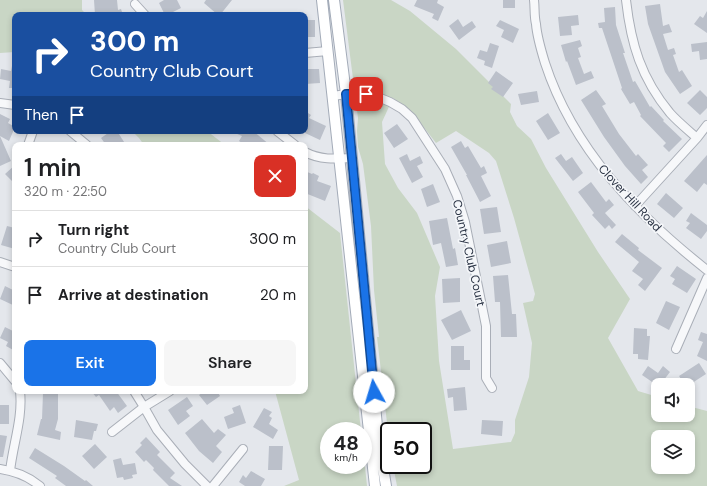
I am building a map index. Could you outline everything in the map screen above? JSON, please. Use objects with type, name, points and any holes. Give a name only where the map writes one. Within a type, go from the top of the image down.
[{"type":"main road","points":[[322,0],[375,486]]},
{"type":"main road","points":[[334,0],[346,94],[378,438],[386,486]]},
{"type":"street","name":"Clover Hill Road","points":[[534,0],[535,24],[539,44],[550,79],[567,116],[597,163],[635,206],[675,245],[707,270]]},
{"type":"street","points":[[626,0],[628,21],[634,48],[646,76],[670,113],[697,138]]},
{"type":"street","points":[[135,4],[142,12]]},
{"type":"street","points":[[308,53],[328,51]]},
{"type":"street","name":"Country Club Court","points":[[333,96],[346,94],[366,94],[378,97],[402,109],[412,118],[444,169],[457,196],[465,222],[486,326],[486,378],[492,388]]},
{"type":"street","points":[[0,103],[12,105]]},
{"type":"street","points":[[635,206],[707,125]]},
{"type":"street","points":[[74,134],[83,142]]},
{"type":"street","points":[[281,134],[291,142]]},
{"type":"street","points":[[308,154],[322,158],[351,158]]},
{"type":"street","points":[[0,262],[12,266]]},
{"type":"street","points":[[676,349],[707,278]]},
{"type":"street","points":[[0,363],[12,377]]},
{"type":"street","points":[[10,471],[20,415],[20,394]]},
{"type":"street","points":[[136,394],[157,430],[185,464],[207,486]]},
{"type":"street","points":[[112,432],[144,407],[165,394]]},
{"type":"street","points":[[213,486],[243,449]]},
{"type":"street","points":[[0,469],[10,471],[31,480],[40,486]]},
{"type":"green space","points":[[0,0],[82,0],[82,10],[84,12],[12,12],[12,52],[0,53]]},
{"type":"green space","points":[[343,0],[391,0],[410,11],[456,49],[511,104],[510,112],[517,126],[531,139],[546,168],[598,252],[630,299],[608,338],[638,391],[651,395],[651,422],[695,422],[695,408],[707,411],[707,486],[397,486],[395,474],[432,474],[432,422],[387,422],[377,337],[379,337],[374,290],[371,226],[363,164],[358,147],[358,118]],"holes":[[[393,98],[411,111],[436,143],[456,131],[489,153],[496,161],[514,218],[535,294],[533,301],[523,303],[532,343],[529,377],[515,420],[515,433],[511,442],[453,449],[439,361],[435,296],[440,267],[417,213],[398,188],[385,164],[382,122]]]},
{"type":"green space","points":[[135,134],[211,134],[221,142],[142,142]]},
{"type":"green space","points":[[308,208],[340,233],[360,422],[320,422],[320,474],[366,474],[367,486],[284,486],[299,480],[276,394],[308,394]]},
{"type":"building","points":[[94,0],[117,0],[118,10],[121,9],[122,12],[95,12]]},
{"type":"building","points":[[164,0],[177,0],[181,8],[173,12],[164,12],[159,3]]},
{"type":"building","points":[[206,0],[232,0],[222,12],[214,12],[204,3]]},
{"type":"building","points":[[417,0],[438,0],[437,3],[444,7],[438,21],[432,18],[434,14],[414,6]]},
{"type":"building","points":[[503,0],[515,0],[515,8],[503,8]]},
{"type":"building","points":[[660,4],[663,26],[669,24],[672,32],[663,34],[668,50],[674,48],[676,54],[673,55],[679,72],[682,70],[692,86],[680,94],[665,72],[648,24],[645,6]]},
{"type":"building","points":[[615,7],[616,25],[625,53],[623,53],[633,82],[635,81],[650,107],[651,106],[664,120],[663,121],[682,139],[669,152],[663,146],[666,143],[640,116],[641,115],[634,102],[630,104],[621,89],[622,88],[602,28],[599,28],[598,23],[605,22],[604,8]]},
{"type":"building","points":[[707,11],[707,33],[694,24],[700,16],[703,18]]},
{"type":"building","points":[[578,15],[579,25],[571,26],[572,35],[560,36],[558,17]]},
{"type":"building","points":[[458,19],[463,27],[472,21],[476,27],[459,40],[449,26]]},
{"type":"building","points":[[308,20],[315,20],[315,37],[308,37]]},
{"type":"building","points":[[500,20],[519,29],[513,43],[501,37],[504,30],[496,26]]},
{"type":"building","points":[[580,40],[582,46],[578,48],[581,57],[578,58],[584,74],[591,71],[594,78],[576,85],[567,61],[566,62],[561,45]]},
{"type":"building","points":[[707,42],[707,59],[700,60],[699,51],[692,52],[691,44]]},
{"type":"building","points":[[490,43],[499,46],[492,68],[484,65],[485,61],[477,58],[480,50],[487,52]]},
{"type":"building","points":[[12,66],[12,88],[9,88],[10,81],[0,79],[1,69],[11,71]]},
{"type":"building","points":[[308,69],[319,69],[320,83],[308,84]]},
{"type":"building","points":[[496,71],[513,83],[503,97],[491,89],[493,87],[488,83]]},
{"type":"building","points":[[596,90],[606,104],[602,106],[619,134],[636,156],[638,154],[648,165],[642,170],[648,177],[641,184],[625,166],[604,137],[581,100]]},
{"type":"building","points":[[700,90],[707,97],[707,108],[700,115],[687,103]]},
{"type":"building","points":[[537,91],[539,102],[521,105],[518,94]]},
{"type":"building","points":[[308,113],[311,115],[309,118],[326,126],[320,140],[307,134]]},
{"type":"building","points":[[548,113],[560,133],[548,140],[536,121]]},
{"type":"building","points":[[0,114],[10,119],[8,123],[12,125],[12,134],[9,141],[0,136]]},
{"type":"building","points":[[397,124],[408,139],[394,148],[384,133]]},
{"type":"building","points":[[107,134],[119,134],[124,142],[104,142],[101,138]]},
{"type":"building","points":[[237,134],[257,134],[266,142],[240,142],[239,141],[242,136]]},
{"type":"building","points":[[0,136],[11,161],[0,166]]},
{"type":"building","points":[[461,141],[465,148],[468,146],[481,168],[484,166],[487,173],[481,176],[491,196],[480,202],[451,147]]},
{"type":"building","points":[[407,154],[410,161],[420,156],[423,163],[417,166],[423,177],[412,183],[399,158]]},
{"type":"building","points":[[561,154],[566,161],[572,157],[583,173],[573,181],[555,158]]},
{"type":"building","points":[[707,155],[707,185],[704,183],[697,192],[684,181]]},
{"type":"building","points":[[12,168],[12,181],[5,174]]},
{"type":"building","points":[[308,172],[319,176],[317,181],[331,186],[325,201],[308,194]]},
{"type":"building","points":[[591,182],[606,202],[609,199],[614,205],[605,213],[616,225],[612,229],[609,225],[605,229],[592,215],[594,213],[578,192]]},
{"type":"building","points":[[433,184],[440,202],[427,207],[421,189]]},
{"type":"building","points":[[666,193],[683,208],[674,218],[657,204]]},
{"type":"building","points":[[497,207],[501,232],[484,234],[480,209]]},
{"type":"building","points":[[691,213],[707,225],[707,231],[701,239],[686,228],[690,223],[686,221]]},
{"type":"building","points":[[447,218],[453,249],[455,248],[458,265],[446,267],[441,243],[433,245],[429,221]]},
{"type":"building","points":[[7,226],[12,227],[12,248],[1,245]]},
{"type":"building","points":[[622,234],[639,248],[638,250],[662,268],[645,291],[638,285],[643,279],[632,271],[639,262],[615,242]]},
{"type":"building","points":[[507,241],[511,263],[491,267],[487,245]]},
{"type":"building","points":[[677,266],[696,279],[687,293],[672,284],[675,279],[670,276]]},
{"type":"building","points":[[508,275],[512,314],[516,314],[517,337],[501,337],[500,302],[495,302],[493,276]]},
{"type":"building","points":[[460,278],[460,302],[443,303],[442,279]]},
{"type":"building","points":[[5,286],[12,290],[12,305],[0,299]]},
{"type":"building","points":[[666,301],[680,307],[669,330],[656,323]]},
{"type":"building","points":[[461,310],[471,331],[452,340],[441,320]]},
{"type":"building","points":[[5,327],[12,330],[12,349],[6,346],[8,342],[0,338]]},
{"type":"building","points":[[634,328],[647,329],[647,336],[650,336],[648,360],[638,359],[638,354],[633,354]]},
{"type":"building","points":[[701,332],[707,334],[707,361],[697,356],[703,342],[698,340]]},
{"type":"building","points":[[451,346],[464,346],[464,360],[470,360],[470,370],[451,370]]},
{"type":"building","points":[[699,363],[706,374],[695,381],[695,378],[680,378],[679,376]]},
{"type":"building","points":[[648,366],[658,373],[663,366],[670,372],[665,378],[651,378],[651,381],[642,375]]},
{"type":"building","points":[[465,387],[467,410],[454,411],[453,397],[448,398],[447,389]]},
{"type":"building","points":[[43,394],[58,394],[58,419],[55,430],[61,432],[60,440],[37,435],[42,419]]},
{"type":"building","points":[[94,394],[118,394],[127,406],[118,413],[114,407],[110,411],[99,395],[96,397]]},
{"type":"building","points":[[219,394],[220,396],[207,405],[199,395]]},
{"type":"building","points":[[187,397],[193,406],[186,411],[190,416],[178,425],[168,410]]},
{"type":"building","points":[[0,405],[9,405],[9,424],[0,424]]},
{"type":"building","points":[[240,405],[246,423],[228,429],[224,417],[234,413],[232,408]]},
{"type":"building","points":[[264,408],[272,412],[269,416],[272,418],[269,424],[278,430],[273,439],[253,427]]},
{"type":"building","points":[[202,419],[214,433],[218,429],[226,435],[216,446],[222,452],[213,463],[199,451],[185,433]]},
{"type":"building","points":[[76,420],[98,424],[96,431],[94,431],[92,440],[74,437]]},
{"type":"building","points":[[482,420],[503,421],[502,436],[481,434]]},
{"type":"building","points":[[0,435],[7,436],[3,457],[0,457]]},
{"type":"building","points":[[146,437],[160,452],[157,455],[175,473],[170,478],[182,486],[169,486],[153,470],[154,468],[146,460],[144,462],[135,452],[142,445],[140,443]]},
{"type":"building","points":[[95,444],[107,457],[94,469],[82,456]]},
{"type":"building","points":[[269,446],[283,446],[282,470],[268,470]]},
{"type":"building","points":[[35,448],[93,486],[66,486],[55,478],[57,476],[29,458]]},
{"type":"building","points":[[121,458],[123,465],[135,463],[137,474],[132,475],[133,478],[124,480],[123,477],[117,478],[113,460]]},
{"type":"building","points":[[251,471],[265,479],[261,486],[245,486],[239,482],[243,475],[246,478]]},
{"type":"route","points":[[366,94],[346,94],[374,392]]}]
